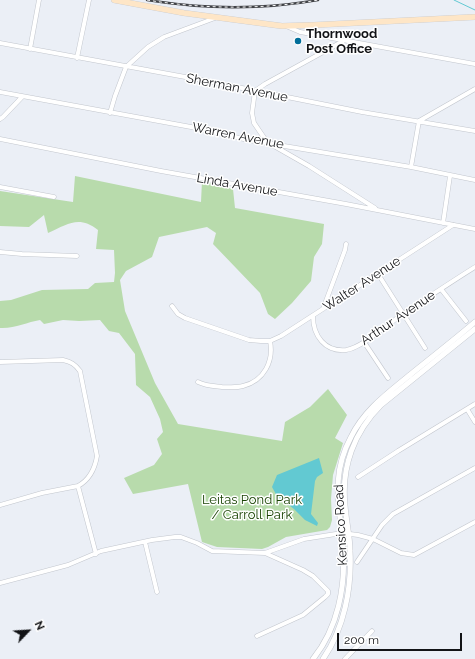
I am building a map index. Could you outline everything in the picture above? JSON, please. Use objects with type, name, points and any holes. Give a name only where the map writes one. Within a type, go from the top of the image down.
[{"type":"main road","points":[[114,0],[160,9],[286,26],[475,17]]},
{"type":"street","points":[[30,49],[38,0]]},
{"type":"street","points":[[77,58],[89,0]]},
{"type":"street","points":[[110,113],[126,67],[148,47],[164,37],[217,17]]},
{"type":"street","points":[[286,26],[300,32],[475,64]]},
{"type":"street","points":[[308,26],[310,32],[315,35]]},
{"type":"street","points":[[345,40],[255,91],[252,113],[257,129],[267,142],[309,166],[378,210]]},
{"type":"street","name":"Sherman Avenue","points":[[0,43],[362,112],[475,131]]},
{"type":"street","points":[[411,167],[419,121],[475,89]]},
{"type":"street","name":"Warren Avenue","points":[[0,92],[191,127],[221,135],[411,167],[475,180]]},
{"type":"street","points":[[0,119],[22,97]]},
{"type":"street","name":"Linda Avenue","points":[[0,140],[475,229]]},
{"type":"street","points":[[443,223],[450,176]]},
{"type":"street","points":[[0,187],[54,197]]},
{"type":"street","name":"Walter Avenue","points":[[270,341],[281,336],[313,316],[453,225]]},
{"type":"street","points":[[322,309],[346,244]]},
{"type":"street","points":[[0,252],[77,256]]},
{"type":"street","name":"Arthur Avenue","points":[[313,316],[313,322],[318,337],[322,343],[328,347],[347,350],[364,342],[403,314],[475,267]]},
{"type":"street","points":[[378,274],[425,348]]},
{"type":"street","points":[[441,289],[466,321]]},
{"type":"street","points":[[172,306],[185,318],[196,323],[249,340],[261,342],[270,341],[272,353],[268,366],[259,378],[252,383],[243,387],[234,388],[206,386],[198,382]]},
{"type":"street","name":"Kensico Road","points":[[323,659],[337,633],[346,601],[350,568],[345,533],[338,503],[338,479],[343,455],[355,429],[366,414],[380,400],[475,322]]},
{"type":"street","name":"Kensico Road","points":[[313,659],[328,635],[339,604],[345,533],[345,477],[352,450],[363,428],[374,413],[475,329]]},
{"type":"street","points":[[364,342],[388,378]]},
{"type":"street","points":[[0,362],[63,360],[76,365],[80,371],[97,456],[96,465],[93,470],[83,483],[78,486],[42,493],[0,505]]},
{"type":"street","points":[[358,478],[407,445],[475,404]]},
{"type":"street","points":[[467,410],[475,422]]},
{"type":"street","points":[[357,562],[382,525],[393,514],[475,468]]},
{"type":"street","points":[[78,486],[96,554]]},
{"type":"street","points":[[0,583],[68,565],[101,551],[163,538],[181,537],[212,551],[265,553],[304,539],[345,533],[373,539],[401,553],[414,555],[475,522]]},
{"type":"street","points":[[145,542],[158,592]]},
{"type":"street","points":[[257,636],[303,615],[328,594],[328,591],[318,581],[303,570],[265,553]]},
{"type":"street","points":[[345,659],[372,631]]},
{"type":"green space","name":"Leitas Pond Park / Carroll Park","points":[[75,176],[201,202],[202,181],[233,189],[235,208],[324,224],[322,244],[314,257],[311,281],[292,303],[275,319],[268,314],[260,293],[213,244],[216,233],[207,227],[159,237],[152,257],[126,271],[120,280],[125,311],[155,383],[178,424],[282,441],[285,422],[310,407],[328,389],[347,415],[335,438],[343,443],[333,475],[331,499],[332,520],[330,527],[327,530],[286,537],[262,549],[217,547],[202,542],[188,484],[133,494],[124,478],[154,465],[162,454],[157,439],[163,432],[160,419],[150,397],[136,385],[135,354],[119,333],[109,331],[100,320],[63,320],[44,324],[40,320],[0,328],[0,301],[11,300],[42,290],[88,289],[95,283],[114,282],[114,250],[96,249],[98,230],[91,225],[73,222],[48,233],[44,215],[29,227],[0,226],[0,191],[73,202]]},
{"type":"water","points":[[319,458],[323,473],[317,477],[315,481],[311,514],[318,523],[317,526],[305,520],[277,496],[272,487],[277,475]]},
{"type":"waterway","points":[[454,0],[475,10]]},
{"type":"railway","points":[[147,0],[211,7],[254,7],[318,0]]},
{"type":"place","name":"Thornwood Post Office","points":[[298,41]]}]
